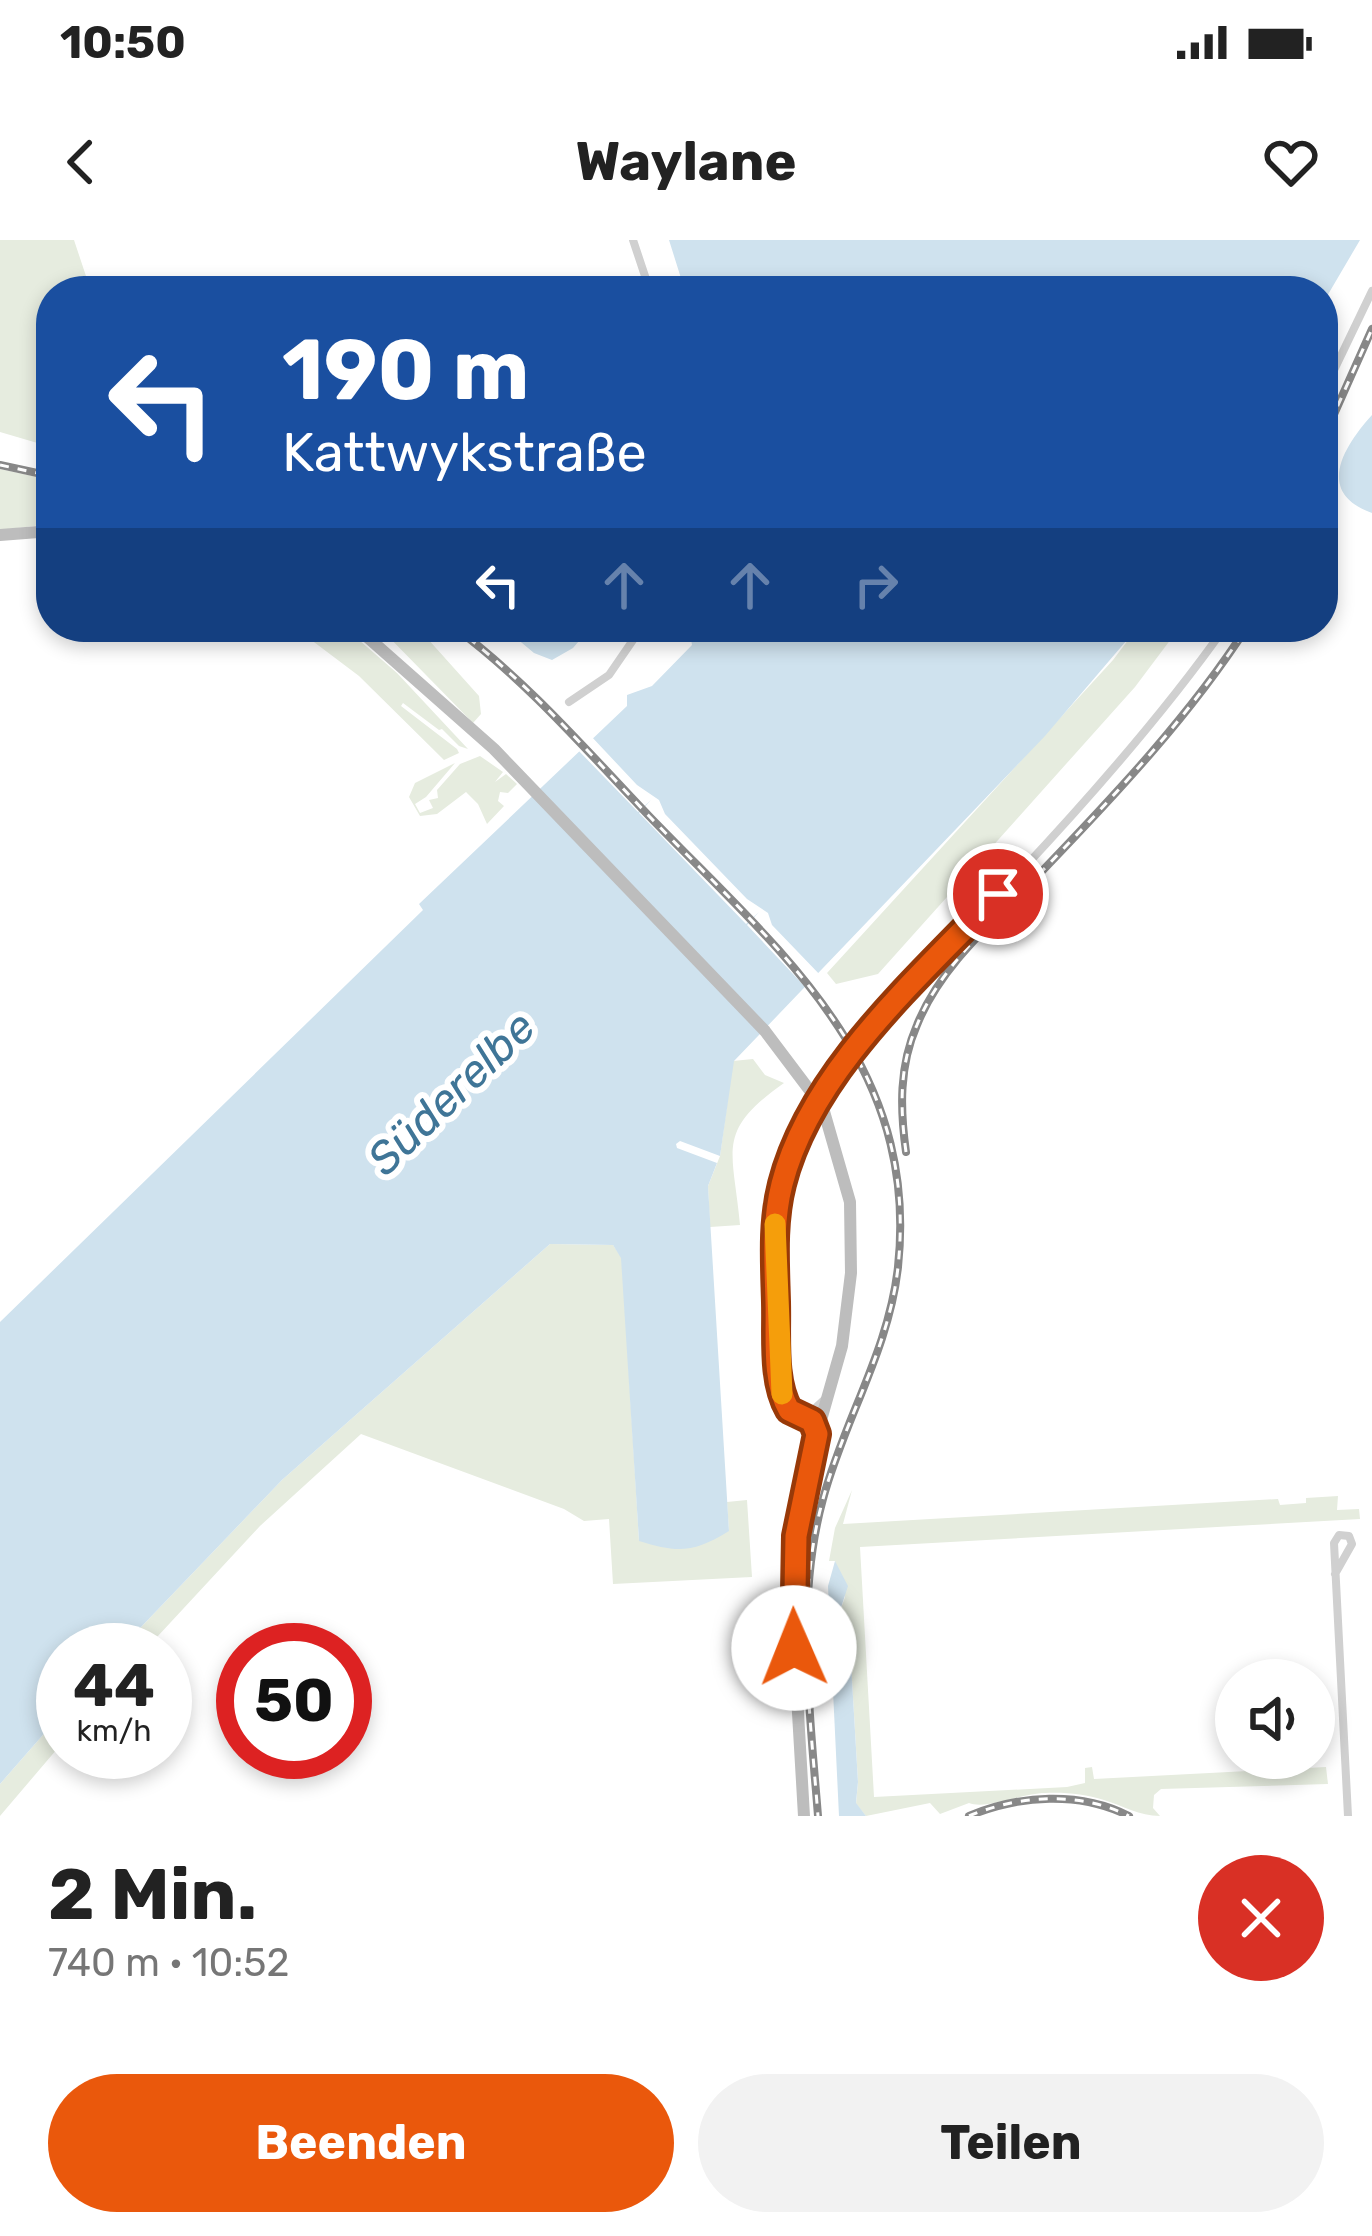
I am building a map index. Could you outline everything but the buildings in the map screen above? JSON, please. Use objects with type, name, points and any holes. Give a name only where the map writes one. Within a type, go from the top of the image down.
[{"type":"main road","points":[[0,535],[36,532]]},
{"type":"main road","points":[[374,642],[443,701],[532,789],[766,1031],[808,1088],[834,1151],[850,1230],[848,1317],[796,1536],[792,1595],[803,1816]]},
{"type":"street","points":[[633,240],[645,276]]},
{"type":"street","points":[[1338,362],[1372,291]]},
{"type":"street","points":[[569,702],[609,675],[632,642]]},
{"type":"street","points":[[817,1434],[802,1426],[782,1394],[774,1242],[790,1156],[810,1113],[866,1036],[1085,802],[1213,642]]},
{"type":"street","points":[[796,1414],[816,1408],[830,1395]]},
{"type":"street","points":[[1335,1574],[1348,1816]]},
{"type":"shaded area","points":[[0,240],[74,240],[86,276],[36,276],[36,443],[0,432]]},
{"type":"shaded area","points":[[0,469],[36,477],[36,526],[0,530]]},
{"type":"shaded area","points":[[314,642],[361,642],[468,749],[403,703],[457,749],[459,753],[444,760],[359,676]]},
{"type":"shaded area","points":[[394,642],[431,642],[479,696],[481,714],[473,723]]},
{"type":"shaded area","points":[[1127,642],[1169,642],[1135,687],[878,974],[836,984],[827,973]]},
{"type":"shaded area","points":[[480,756],[503,772],[495,782],[506,774],[517,784],[508,793],[500,792],[498,801],[504,806],[487,824],[466,792],[437,814],[420,816],[409,797],[415,783],[455,763],[415,804],[420,813],[433,808],[429,800],[438,798],[437,790],[460,764]]},
{"type":"shaded area","points":[[753,1059],[765,1075],[784,1083],[738,1129],[733,1159],[740,1225],[710,1227],[708,1186],[720,1156],[733,1061]]},
{"type":"shaded area","points":[[550,1244],[613,1245],[622,1258],[639,1541],[729,1531],[727,1502],[747,1500],[752,1577],[613,1584],[609,1519],[584,1521],[564,1509],[361,1434],[260,1526],[170,1623],[145,1623],[282,1480]]},
{"type":"shaded area","points":[[852,1490],[843,1524],[1278,1499],[1280,1505],[1338,1496],[1337,1510],[1359,1509],[1360,1519],[860,1547],[874,1797],[1067,1787],[1085,1783],[1085,1768],[1092,1767],[1094,1779],[1215,1773],[1215,1779],[1327,1779],[1328,1784],[1161,1789],[1154,1795],[1153,1808],[1160,1816],[1090,1796],[1052,1793],[969,1803],[940,1814],[930,1803],[866,1816],[856,1804],[850,1646],[837,1620],[845,1597],[835,1561],[829,1561],[835,1528]]},
{"type":"shaded area","points":[[36,1743],[36,1774],[0,1816],[0,1784]]},
{"type":"water","points":[[669,240],[1360,240],[1338,277],[680,276]]},
{"type":"water","points":[[1372,415],[1372,513],[1354,504],[1339,482],[1344,455]]},
{"type":"water","points":[[521,642],[578,642],[552,660]]},
{"type":"water","name":"Süderelbe","points":[[692,642],[1125,642],[1045,736],[734,1061],[720,1156],[680,1141],[676,1144],[717,1163],[708,1186],[729,1531],[685,1549],[639,1541],[621,1258],[613,1245],[550,1244],[282,1480],[145,1623],[36,1623],[36,1743],[0,1784],[0,1322],[423,910],[419,904],[627,706],[627,695],[652,686]]},
{"type":"water","points":[[835,1561],[848,1586],[837,1620],[850,1646],[856,1803],[866,1816],[839,1816],[828,1586]]},
{"type":"pier","points":[[590,735],[637,785],[659,800],[665,814],[747,899],[768,913],[772,925],[822,977],[809,991],[747,925],[759,912],[746,924],[639,813],[651,800],[638,812],[576,748]]},
{"type":"railway","points":[[1338,405],[1372,329]]},
{"type":"railway","points":[[0,465],[36,473]]},
{"type":"railway","points":[[472,642],[556,717],[790,963],[830,1014],[863,1069],[886,1128],[899,1194],[893,1298],[823,1499],[809,1577],[807,1657],[818,1816]]},
{"type":"railway","points":[[906,1152],[902,1104],[907,1056],[917,1025],[941,981],[1152,752],[1236,642]]},
{"type":"railway","points":[[969,1816],[1008,1804],[1049,1799],[1090,1802],[1129,1816]]},
{"type":"slow traffic","points":[[775,1224],[782,1394]]},
{"type":"route","points":[[794,1648],[796,1536],[817,1434],[812,1421],[792,1414],[780,1386],[774,1242],[781,1187],[802,1126],[831,1079],[998,894]]}]
